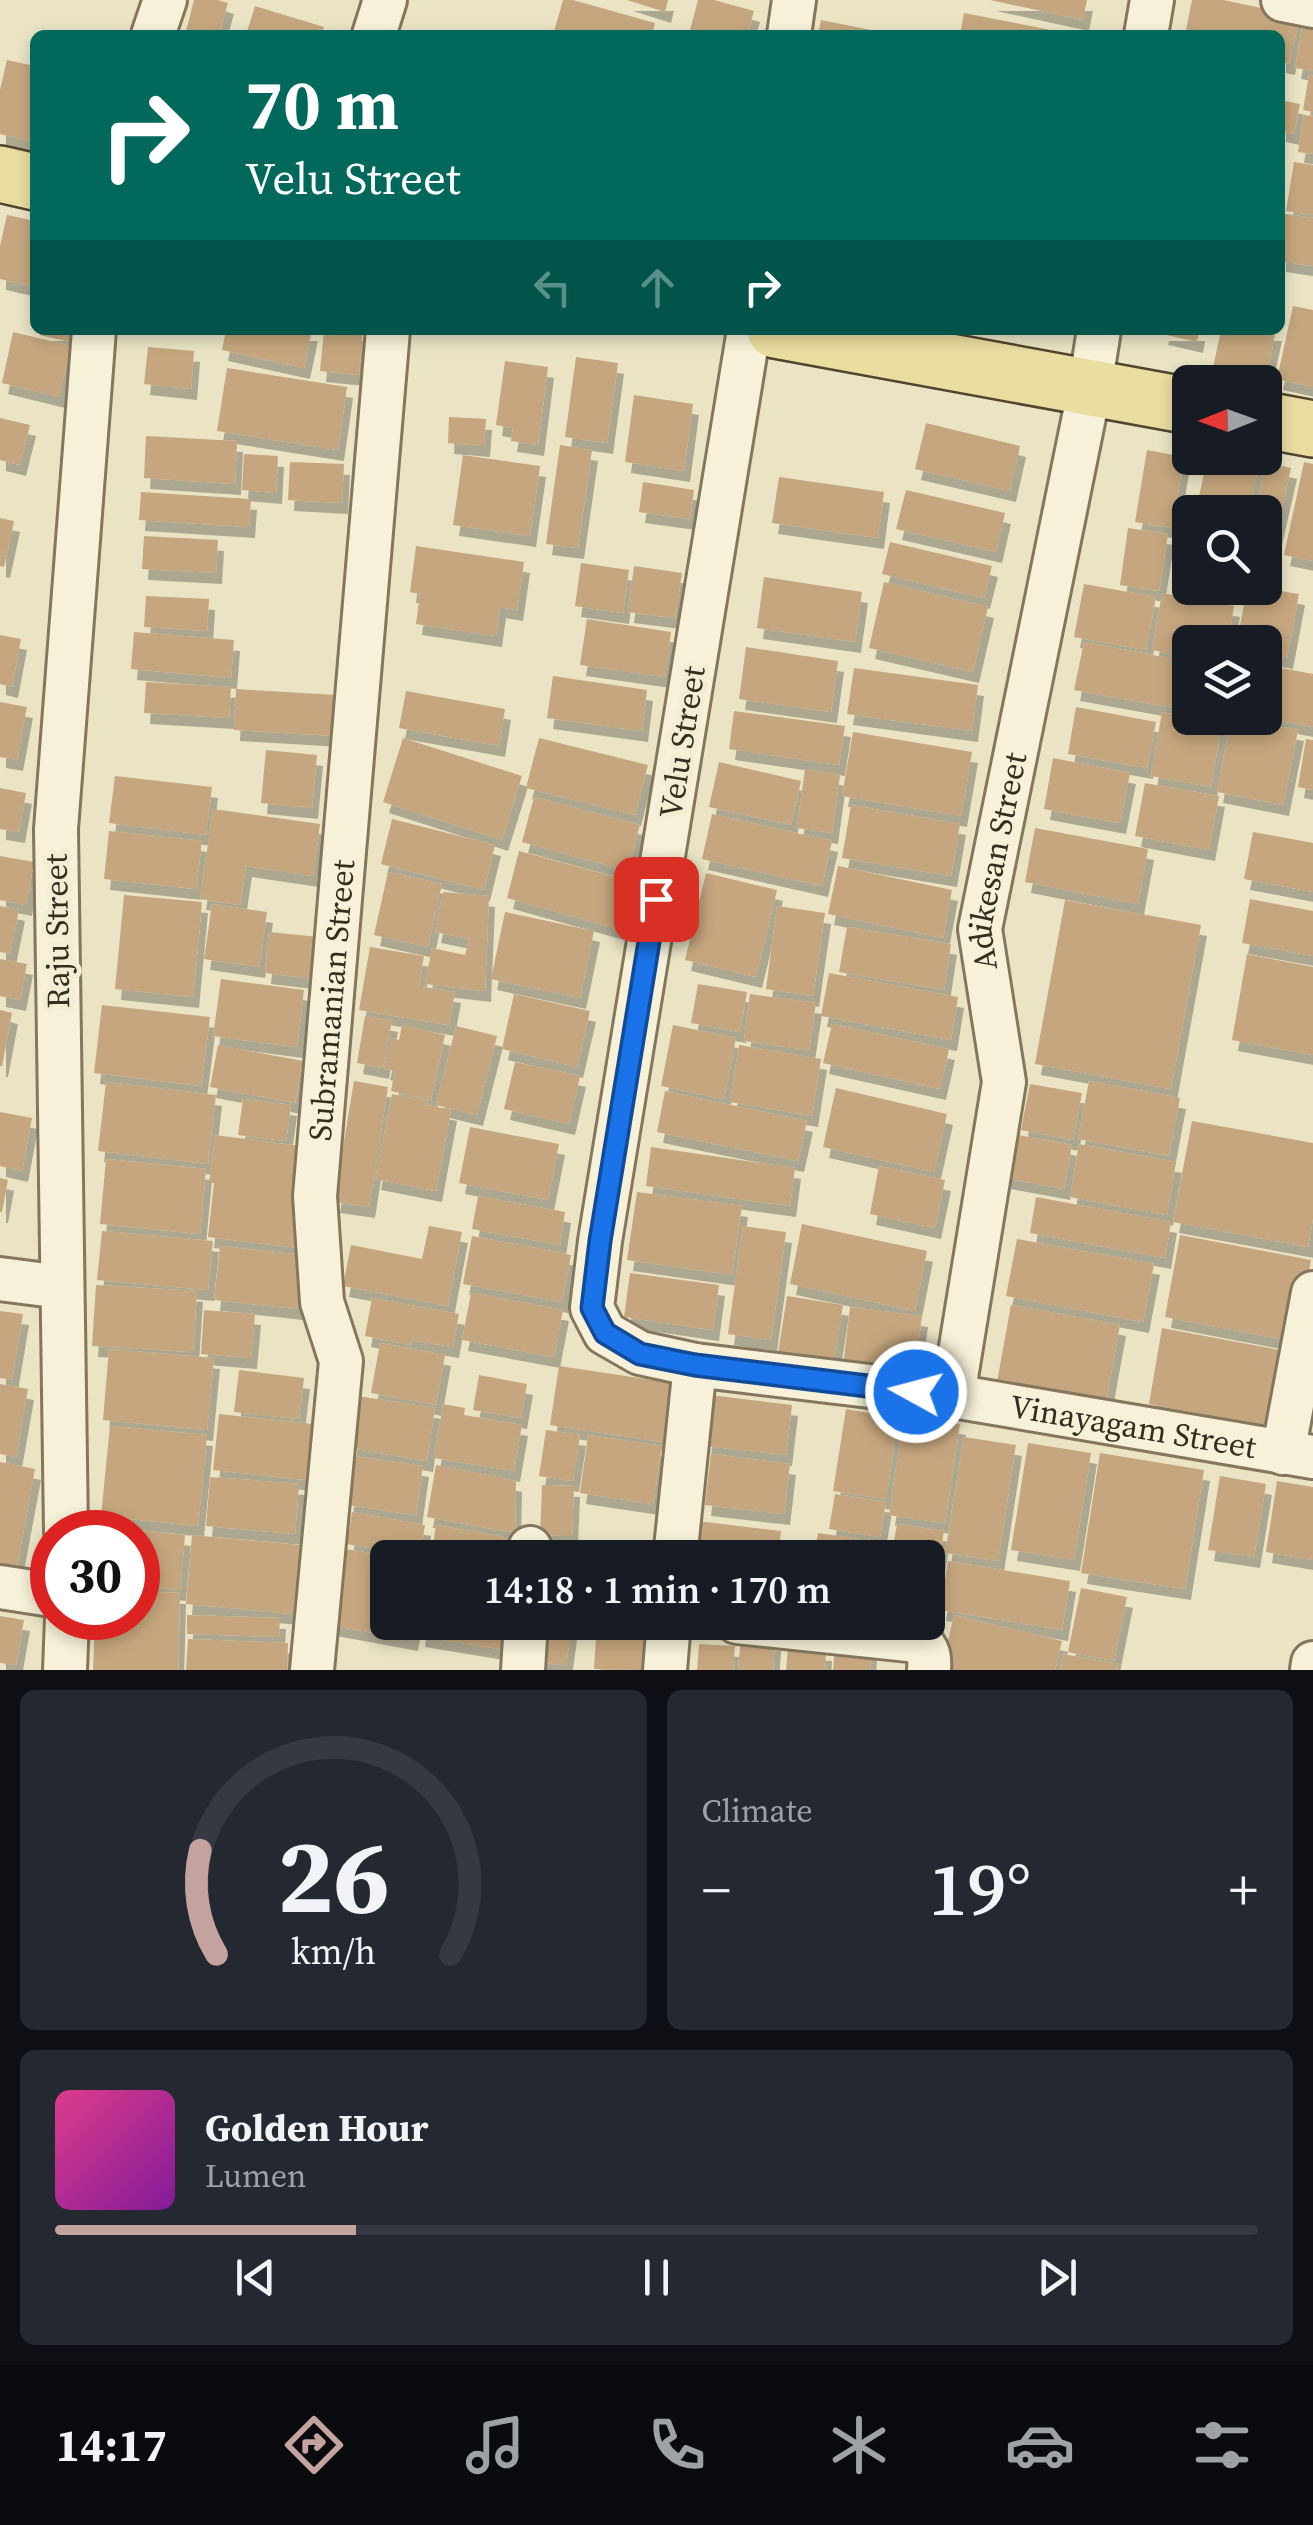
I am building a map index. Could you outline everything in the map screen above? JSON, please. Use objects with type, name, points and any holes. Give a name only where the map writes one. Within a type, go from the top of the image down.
[{"type":"main road","points":[[0,174],[30,181]]},
{"type":"main road","points":[[803,335],[1172,403]]},
{"type":"main road","points":[[1282,423],[1313,429]]},
{"type":"street","points":[[155,30],[164,0]]},
{"type":"street","points":[[375,30],[384,0]]},
{"type":"street","points":[[790,30],[794,0]]},
{"type":"street","points":[[1147,30],[1152,0]]},
{"type":"street","points":[[1283,0],[1313,6]]},
{"type":"street","name":"Raju Street","points":[[66,1510],[56,829],[94,335]]},
{"type":"street","name":"Subramanian Street","points":[[312,1670],[340,1361],[322,1302],[315,1196],[388,335]]},
{"type":"street","name":"Velu Street","points":[[748,335],[592,1308],[605,1333],[640,1354],[695,1365],[953,1396]]},
{"type":"street","name":"Adikesan Street","points":[[953,1396],[1004,1082],[980,929],[1098,335]]},
{"type":"street","points":[[0,1279],[62,1287]]},
{"type":"street","points":[[1298,1455],[1313,1293]]},
{"type":"street","points":[[678,1540],[695,1365]]},
{"type":"street","name":"Vinayagam Street","points":[[953,1396],[1298,1455]]},
{"type":"street","points":[[0,1587],[30,1592]]},
{"type":"street","points":[[64,1670],[66,1640]]},
{"type":"street","points":[[523,1670],[525,1640]]},
{"type":"street","points":[[666,1670],[668,1640]]},
{"type":"street","points":[[908,1640],[925,1646],[930,1655],[929,1670]]},
{"type":"building","points":[[194,0],[228,3],[220,30],[186,30]]},
{"type":"building","points":[[563,0],[655,23],[653,30],[554,30]]},
{"type":"building","points":[[627,0],[668,0],[665,12]]},
{"type":"building","points":[[698,0],[714,0],[754,11],[748,30],[690,30]]},
{"type":"building","points":[[990,0],[1087,0],[1083,20]]},
{"type":"building","points":[[1192,0],[1223,0],[1300,16],[1289,64],[1285,63],[1285,30],[1186,30]]},
{"type":"building","points":[[255,6],[324,27],[323,30],[248,30]]},
{"type":"building","points":[[1305,11],[1313,13],[1313,71],[1295,68]]},
{"type":"building","points":[[964,13],[1051,30],[961,30]]},
{"type":"building","points":[[821,20],[871,30],[819,30]]},
{"type":"building","points":[[7,60],[30,65],[30,141],[0,134],[0,90]]},
{"type":"building","points":[[1309,75],[1313,76],[1313,112],[1303,110]]},
{"type":"building","points":[[1285,101],[1300,104],[1294,134],[1285,132]]},
{"type":"building","points":[[1304,115],[1313,116],[1313,154],[1298,152]]},
{"type":"building","points":[[1294,162],[1313,165],[1313,215],[1286,211]]},
{"type":"building","points":[[1285,214],[1313,218],[1313,266],[1285,262]]},
{"type":"building","points":[[7,215],[30,220],[30,286],[0,279],[0,246]]},
{"type":"building","points":[[1293,306],[1313,310],[1313,387],[1282,380],[1280,365]]},
{"type":"building","points":[[13,332],[71,346],[59,397],[2,383]]},
{"type":"building","points":[[40,335],[76,335],[74,343]]},
{"type":"building","points":[[225,335],[311,335],[304,368],[222,350]]},
{"type":"building","points":[[324,335],[363,335],[359,375],[320,371]]},
{"type":"building","points":[[1166,335],[1198,335],[1197,342]]},
{"type":"building","points":[[1220,335],[1275,335],[1269,365],[1214,365]]},
{"type":"building","points":[[148,347],[194,351],[191,389],[144,384]]},
{"type":"building","points":[[576,357],[618,363],[607,443],[565,437]]},
{"type":"building","points":[[505,361],[548,367],[538,445],[511,441],[513,428],[496,425]]},
{"type":"building","points":[[227,368],[347,387],[338,450],[217,431]]},
{"type":"building","points":[[634,395],[693,404],[684,471],[625,462]]},
{"type":"building","points":[[449,417],[486,419],[484,446],[448,443]]},
{"type":"building","points":[[0,418],[30,425],[20,465],[0,460]]},
{"type":"building","points":[[926,423],[1020,446],[1010,491],[915,469]]},
{"type":"building","points":[[146,436],[237,441],[235,484],[144,478]]},
{"type":"building","points":[[560,445],[592,450],[578,548],[546,544]]},
{"type":"building","points":[[1147,450],[1172,455],[1172,475],[1181,475],[1178,495],[1172,495],[1172,528],[1135,522]]},
{"type":"building","points":[[244,454],[278,456],[276,493],[242,490]]},
{"type":"building","points":[[463,455],[540,466],[530,536],[453,525]]},
{"type":"building","points":[[290,462],[344,464],[342,503],[288,500]]},
{"type":"building","points":[[1304,462],[1313,464],[1313,561],[1284,555]]},
{"type":"building","points":[[1282,466],[1291,468],[1282,508],[1282,495],[1259,495],[1263,475],[1282,475]]},
{"type":"building","points":[[1204,475],[1257,475],[1252,495],[1199,495]]},
{"type":"building","points":[[779,477],[884,492],[878,538],[772,523]]},
{"type":"building","points":[[643,482],[694,490],[690,519],[639,512]]},
{"type":"building","points":[[906,490],[1005,513],[996,552],[896,529]]},
{"type":"building","points":[[141,492],[251,499],[249,527],[139,520]]},
{"type":"building","points":[[0,518],[14,521],[4,567],[0,566]]},
{"type":"building","points":[[1128,528],[1168,534],[1159,591],[1120,585]]},
{"type":"building","points":[[144,536],[218,540],[216,573],[142,569]]},
{"type":"building","points":[[890,542],[992,566],[984,598],[882,574]]},
{"type":"building","points":[[416,546],[524,562],[517,610],[500,607],[496,636],[416,624],[420,594],[410,592]]},
{"type":"building","points":[[581,563],[629,570],[623,613],[575,606]]},
{"type":"building","points":[[634,566],[682,573],[675,618],[628,612]]},
{"type":"building","points":[[764,577],[862,592],[855,642],[757,628]]},
{"type":"building","points":[[884,582],[988,607],[973,672],[869,648]]},
{"type":"building","points":[[1084,584],[1156,597],[1146,650],[1074,637]]},
{"type":"building","points":[[1282,591],[1299,594],[1287,658],[1282,657],[1282,625],[1240,625],[1244,605],[1282,605]]},
{"type":"building","points":[[1162,593],[1172,595],[1172,605],[1234,606],[1231,625],[1172,625],[1172,654],[1152,650]]},
{"type":"building","points":[[146,596],[209,599],[207,631],[144,627]]},
{"type":"building","points":[[587,619],[671,632],[665,677],[580,665]]},
{"type":"building","points":[[134,632],[234,640],[231,678],[131,669]]},
{"type":"building","points":[[0,635],[21,639],[12,687],[0,684]]},
{"type":"building","points":[[1084,642],[1172,659],[1172,708],[1074,690]]},
{"type":"building","points":[[746,647],[838,661],[831,712],[739,699]]},
{"type":"building","points":[[854,668],[978,685],[972,731],[847,714]]},
{"type":"building","points":[[1282,668],[1313,674],[1313,727],[1282,721]]},
{"type":"building","points":[[553,676],[647,690],[642,731],[547,718]]},
{"type":"building","points":[[146,682],[231,687],[229,718],[144,713]]},
{"type":"building","points":[[236,689],[337,695],[335,736],[234,730]]},
{"type":"building","points":[[406,691],[505,709],[499,746],[399,728]]},
{"type":"building","points":[[0,702],[27,707],[17,760],[0,757]]},
{"type":"building","points":[[1076,707],[1156,722],[1147,768],[1068,754]]},
{"type":"building","points":[[734,711],[845,726],[839,765],[729,749]]},
{"type":"building","points":[[1162,712],[1172,714],[1172,735],[1220,735],[1211,787],[1151,776]]},
{"type":"building","points":[[1282,727],[1298,730],[1283,805],[1217,792],[1228,735],[1282,735]]},
{"type":"building","points":[[853,732],[972,752],[961,816],[842,796]]},
{"type":"building","points":[[403,738],[522,776],[502,840],[383,802]]},
{"type":"building","points":[[539,738],[648,765],[635,815],[526,788]]},
{"type":"building","points":[[1306,739],[1313,740],[1313,790],[1298,787]]},
{"type":"building","points":[[266,750],[317,755],[312,808],[261,803]]},
{"type":"building","points":[[1053,758],[1130,773],[1120,823],[1044,809]]},
{"type":"building","points":[[719,762],[801,781],[791,825],[709,807]]},
{"type":"building","points":[[805,769],[840,775],[832,833],[797,828]]},
{"type":"building","points":[[115,776],[212,787],[206,835],[109,823]]},
{"type":"building","points":[[1145,783],[1219,796],[1209,850],[1135,836]]},
{"type":"building","points":[[0,788],[26,793],[19,832],[0,829]]},
{"type":"building","points":[[534,797],[640,825],[628,871],[522,842]]},
{"type":"building","points":[[851,805],[960,824],[951,876],[842,858]]},
{"type":"building","points":[[213,809],[320,824],[313,876],[246,866],[240,905],[200,899]]},
{"type":"building","points":[[712,814],[832,841],[822,886],[702,859]]},
{"type":"building","points":[[392,819],[495,845],[484,890],[381,864]]},
{"type":"building","points":[[1035,828],[1148,849],[1138,904],[1025,882]]},
{"type":"building","points":[[109,831],[202,841],[196,889],[104,879]]},
{"type":"building","points":[[1253,832],[1313,843],[1313,892],[1244,879]]},
{"type":"building","points":[[519,851],[631,881],[618,929],[507,898]]},
{"type":"building","points":[[0,856],[34,862],[26,905],[0,900]]},
{"type":"building","points":[[838,866],[952,890],[943,938],[828,914]]},
{"type":"building","points":[[388,872],[442,884],[428,947],[374,935]]},
{"type":"building","points":[[706,873],[777,890],[756,977],[685,960]]},
{"type":"building","points":[[443,892],[489,896],[485,991],[425,984],[432,948],[465,955],[469,939],[435,932]]},
{"type":"building","points":[[124,895],[202,902],[193,997],[115,989]]},
{"type":"building","points":[[1250,899],[1313,911],[1313,956],[1242,943]]},
{"type":"building","points":[[1065,900],[1201,925],[1171,1089],[1035,1064]]},
{"type":"building","points":[[212,904],[267,912],[259,967],[204,959]]},
{"type":"building","points":[[0,906],[19,910],[10,954],[0,952]]},
{"type":"building","points":[[777,906],[825,913],[813,996],[766,989]]},
{"type":"building","points":[[505,912],[594,931],[580,998],[491,979]]},
{"type":"building","points":[[847,927],[951,944],[944,990],[839,972]]},
{"type":"building","points":[[269,932],[329,938],[324,980],[265,973]]},
{"type":"building","points":[[370,947],[424,956],[419,986],[455,992],[449,1025],[359,1010]]},
{"type":"building","points":[[1247,954],[1313,967],[1313,1055],[1232,1040]]},
{"type":"building","points":[[0,959],[27,964],[20,1000],[0,996]]},
{"type":"building","points":[[829,973],[958,997],[951,1040],[821,1016]]},
{"type":"building","points":[[221,979],[304,990],[297,1047],[213,1036]]},
{"type":"building","points":[[698,984],[747,992],[740,1032],[691,1023]]},
{"type":"building","points":[[514,994],[590,1011],[577,1067],[502,1049]]},
{"type":"building","points":[[750,994],[816,1003],[809,1050],[744,1041]]},
{"type":"building","points":[[102,1005],[210,1017],[201,1086],[94,1073]]},
{"type":"building","points":[[0,1010],[12,1013],[2,1066],[0,1066]]},
{"type":"building","points":[[365,1016],[392,1021],[383,1068],[357,1063]]},
{"type":"building","points":[[832,1024],[949,1049],[940,1089],[823,1063]]},
{"type":"building","points":[[402,1025],[445,1035],[431,1100],[391,1091],[395,1071],[384,1069],[392,1038],[399,1040]]},
{"type":"building","points":[[673,1025],[736,1038],[724,1099],[661,1086]]},
{"type":"building","points":[[456,1026],[497,1036],[477,1115],[436,1105]]},
{"type":"building","points":[[218,1045],[303,1061],[295,1103],[210,1087]]},
{"type":"building","points":[[739,1045],[821,1059],[812,1116],[730,1102]]},
{"type":"building","points":[[515,1062],[580,1076],[569,1124],[504,1109]]},
{"type":"building","points":[[354,1081],[388,1087],[369,1207],[334,1202]]},
{"type":"building","points":[[1089,1081],[1180,1098],[1169,1156],[1078,1139]]},
{"type":"building","points":[[106,1082],[216,1095],[208,1164],[98,1151]]},
{"type":"building","points":[[1030,1084],[1082,1093],[1073,1140],[1021,1130]]},
{"type":"building","points":[[836,1088],[947,1114],[934,1172],[823,1147]]},
{"type":"building","points":[[665,1091],[807,1121],[798,1161],[657,1132]]},
{"type":"building","points":[[392,1094],[451,1110],[436,1191],[375,1179]]},
{"type":"building","points":[[243,1099],[291,1105],[286,1141],[238,1135]]},
{"type":"building","points":[[0,1112],[32,1118],[22,1171],[0,1166]]},
{"type":"building","points":[[1192,1121],[1313,1143],[1313,1218],[1308,1247],[1173,1222]]},
{"type":"building","points":[[470,1127],[559,1144],[548,1200],[459,1183]]},
{"type":"building","points":[[1007,1133],[1072,1145],[1064,1189],[999,1177]]},
{"type":"building","points":[[215,1135],[307,1147],[299,1248],[208,1237]]},
{"type":"building","points":[[1079,1144],[1176,1162],[1167,1215],[1070,1197]]},
{"type":"building","points":[[651,1147],[795,1168],[790,1206],[646,1186]]},
{"type":"building","points":[[106,1159],[206,1169],[200,1234],[100,1224]]},
{"type":"building","points":[[879,1166],[945,1180],[935,1228],[870,1214]]},
{"type":"building","points":[[0,1178],[8,1180],[2,1212],[0,1212]]},
{"type":"building","points":[[637,1192],[742,1206],[732,1275],[627,1260]]},
{"type":"building","points":[[478,1196],[565,1212],[560,1245],[472,1229]]},
{"type":"building","points":[[1036,1197],[1171,1222],[1165,1258],[1030,1233]]},
{"type":"building","points":[[802,1224],[927,1251],[915,1311],[790,1284]]},
{"type":"building","points":[[429,1226],[462,1232],[448,1306],[343,1286],[351,1245],[422,1259]]},
{"type":"building","points":[[743,1226],[786,1232],[771,1340],[728,1334]]},
{"type":"building","points":[[102,1231],[213,1241],[208,1290],[97,1280]]},
{"type":"building","points":[[1180,1235],[1311,1260],[1296,1342],[1165,1317]]},
{"type":"building","points":[[472,1236],[571,1255],[562,1302],[463,1284]]},
{"type":"building","points":[[1017,1239],[1154,1264],[1143,1322],[1006,1296]]},
{"type":"building","points":[[220,1246],[303,1255],[297,1309],[214,1300]]},
{"type":"building","points":[[630,1273],[719,1285],[713,1330],[624,1317]]},
{"type":"building","points":[[96,1285],[197,1291],[193,1352],[92,1346]]},
{"type":"building","points":[[471,1293],[563,1310],[554,1357],[462,1340]]},
{"type":"building","points":[[787,1296],[843,1305],[833,1369],[777,1360]]},
{"type":"building","points":[[372,1298],[459,1314],[453,1347],[412,1340],[411,1345],[365,1336]]},
{"type":"building","points":[[1011,1305],[1120,1325],[1106,1402],[997,1382]]},
{"type":"building","points":[[850,1307],[922,1316],[914,1376],[843,1366]]},
{"type":"building","points":[[204,1310],[255,1314],[251,1358],[201,1354]]},
{"type":"building","points":[[0,1311],[23,1314],[12,1380],[0,1378]]},
{"type":"building","points":[[1162,1328],[1285,1351],[1271,1427],[1149,1404]]},
{"type":"building","points":[[380,1343],[445,1355],[436,1405],[371,1393]]},
{"type":"building","points":[[109,1349],[214,1358],[207,1430],[103,1420]]},
{"type":"building","points":[[559,1366],[672,1383],[664,1442],[550,1425]]},
{"type":"building","points":[[239,1370],[304,1378],[299,1419],[234,1412]]},
{"type":"building","points":[[479,1375],[527,1384],[521,1418],[473,1410]]},
{"type":"building","points":[[0,1384],[28,1389],[16,1457],[0,1454]]},
{"type":"building","points":[[710,1395],[792,1405],[786,1455],[705,1446]]},
{"type":"building","points":[[358,1396],[435,1408],[427,1461],[350,1448]]},
{"type":"building","points":[[443,1404],[465,1408],[464,1415],[522,1425],[514,1471],[434,1458]]},
{"type":"building","points":[[846,1409],[898,1418],[886,1499],[833,1491]]},
{"type":"building","points":[[219,1414],[312,1424],[306,1480],[213,1470]]},
{"type":"building","points":[[904,1415],[960,1424],[945,1523],[889,1515]]},
{"type":"building","points":[[110,1426],[207,1435],[198,1526],[160,1522],[160,1510],[102,1510]]},
{"type":"building","points":[[546,1430],[580,1435],[573,1481],[539,1476]]},
{"type":"building","points":[[588,1435],[662,1446],[653,1504],[580,1493]]},
{"type":"building","points":[[964,1437],[1016,1445],[998,1561],[945,1553]]},
{"type":"building","points":[[1028,1443],[1091,1453],[1074,1560],[1011,1550]]},
{"type":"building","points":[[1100,1453],[1204,1470],[1185,1589],[1081,1573]]},
{"type":"building","points":[[711,1454],[790,1464],[784,1514],[705,1505]]},
{"type":"building","points":[[353,1456],[423,1466],[416,1515],[347,1505]]},
{"type":"building","points":[[0,1462],[35,1469],[17,1566],[0,1563]]},
{"type":"building","points":[[436,1465],[516,1481],[515,1533],[427,1517]]},
{"type":"building","points":[[1220,1476],[1266,1484],[1254,1557],[1208,1550]]},
{"type":"building","points":[[210,1477],[299,1484],[295,1534],[206,1526]]},
{"type":"building","points":[[1277,1481],[1313,1487],[1313,1560],[1266,1552]]},
{"type":"building","points":[[542,1485],[574,1486],[572,1536],[540,1535]]},
{"type":"building","points":[[835,1494],[886,1502],[880,1537],[829,1529]]},
{"type":"building","points":[[352,1512],[425,1525],[423,1540],[370,1540],[370,1548],[347,1544]]},
{"type":"building","points":[[697,1521],[781,1531],[780,1540],[695,1540]]},
{"type":"building","points":[[897,1524],[944,1531],[943,1540],[894,1540]]},
{"type":"building","points":[[436,1525],[516,1539],[516,1540],[434,1540]]},
{"type":"building","points":[[160,1532],[185,1535],[180,1590],[160,1588]]},
{"type":"building","points":[[818,1533],[859,1539],[859,1540],[817,1540]]},
{"type":"building","points":[[192,1535],[300,1545],[293,1614],[186,1604]]},
{"type":"building","points":[[339,1548],[370,1553],[370,1632],[325,1624]]},
{"type":"building","points":[[948,1561],[1070,1581],[1062,1630],[945,1611]]},
{"type":"building","points":[[1081,1588],[1127,1597],[1114,1661],[1068,1652]]},
{"type":"building","points":[[160,1593],[180,1593],[178,1670],[93,1670],[94,1640],[160,1640]]},
{"type":"building","points":[[187,1615],[280,1618],[279,1637],[187,1634]]},
{"type":"building","points":[[954,1615],[1062,1641],[1055,1670],[941,1670]]},
{"type":"building","points":[[0,1616],[24,1620],[16,1665],[0,1663]]},
{"type":"building","points":[[188,1639],[288,1643],[287,1670],[186,1670]]},
{"type":"building","points":[[443,1640],[512,1640],[510,1651]]},
{"type":"building","points":[[538,1640],[570,1640],[566,1666],[535,1661]]},
{"type":"building","points":[[596,1640],[646,1640],[645,1670],[594,1669]]},
{"type":"building","points":[[741,1640],[775,1640],[773,1670],[738,1670]]},
{"type":"building","points":[[699,1644],[735,1646],[733,1670],[697,1670]]},
{"type":"building","points":[[835,1646],[871,1648],[870,1670],[833,1670]]},
{"type":"building","points":[[788,1648],[826,1650],[825,1670],[786,1670]]},
{"type":"building","points":[[1063,1654],[1118,1664],[1117,1670],[1060,1670]]},
{"type":"route","points":[[656,899],[592,1308],[605,1333],[640,1354],[695,1365],[916,1392]]}]
